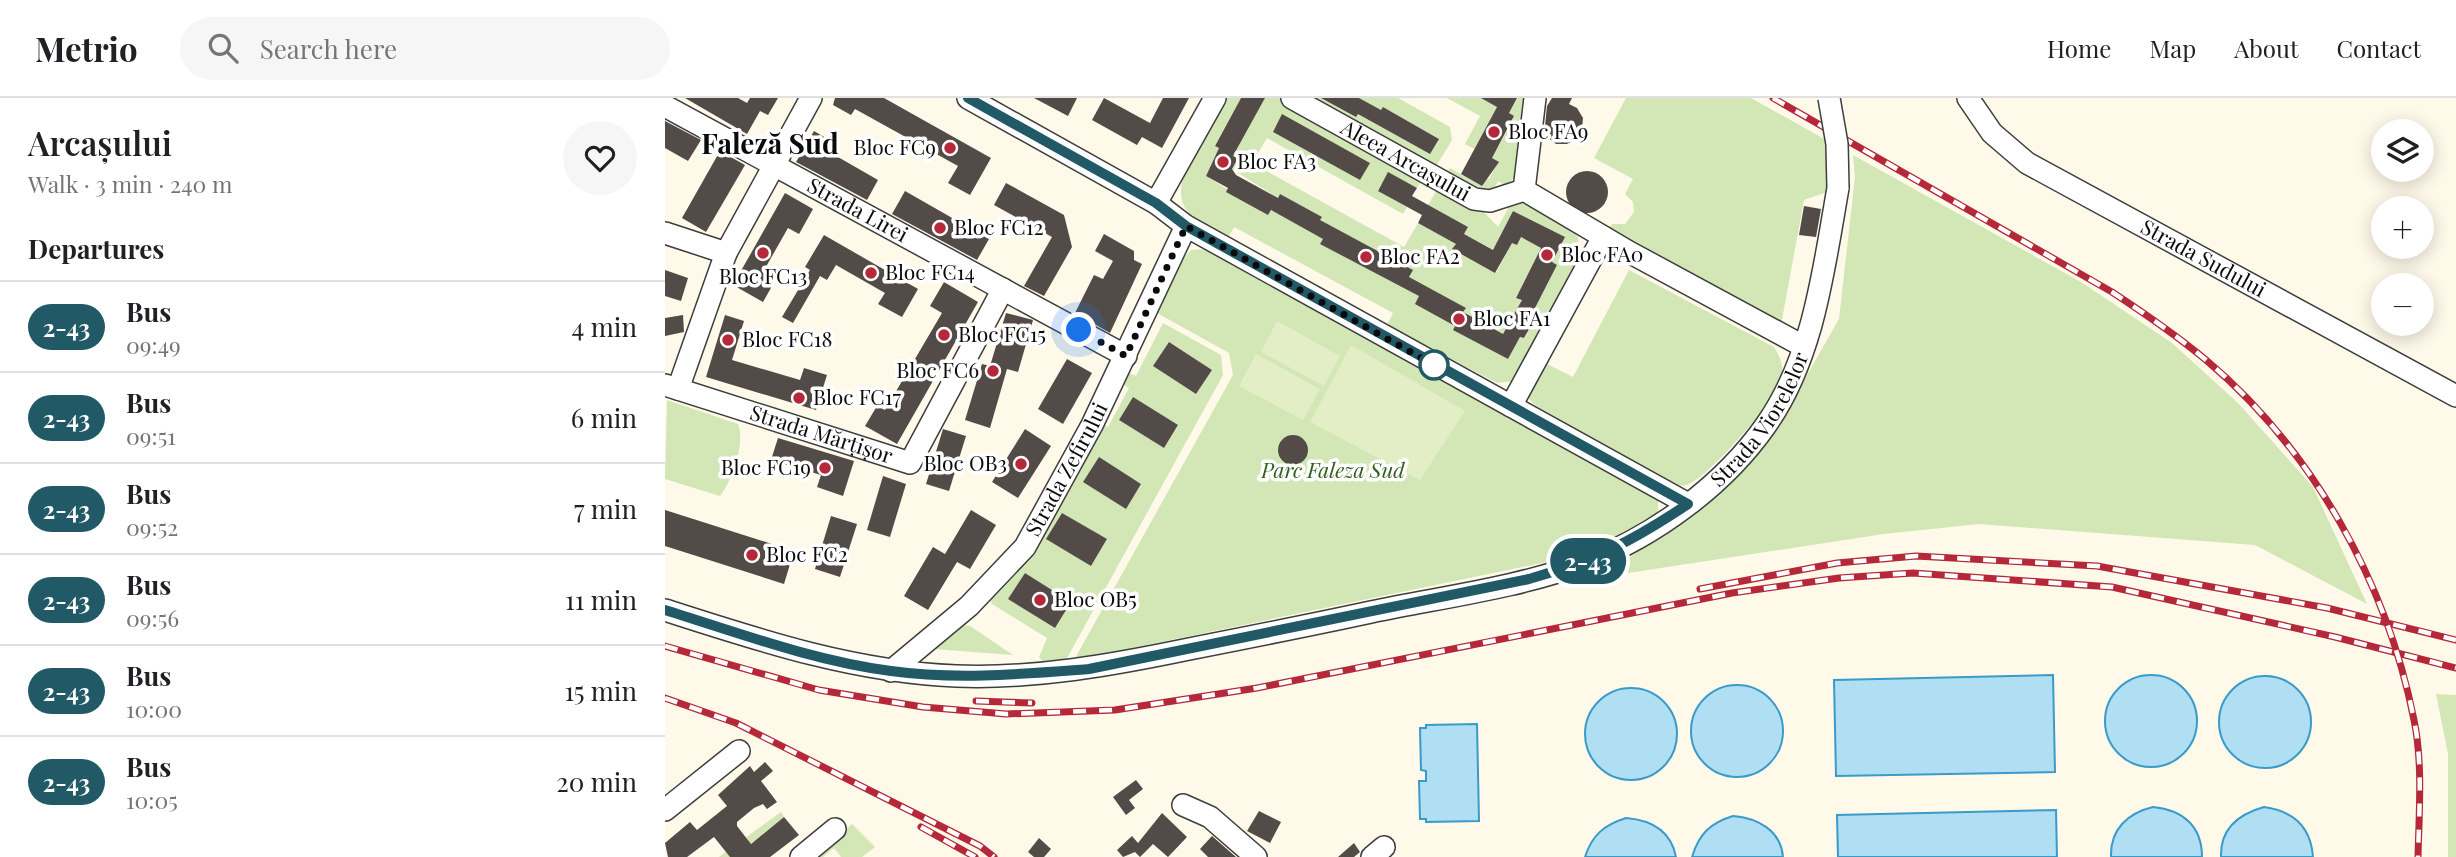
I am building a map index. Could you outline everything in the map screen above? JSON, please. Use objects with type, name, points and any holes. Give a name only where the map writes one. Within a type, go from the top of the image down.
[{"type":"street","points":[[671,387],[726,253],[811,98]]},
{"type":"street","points":[[968,98],[1156,203],[1186,226],[1688,504]]},
{"type":"street","points":[[1156,203],[1215,98]]},
{"type":"street","name":"Aleea Arcașului","points":[[1292,98],[1474,199],[1490,201],[1524,190]]},
{"type":"street","points":[[1535,98],[1524,190],[1603,237],[1803,346]]},
{"type":"street","name":"Strada Viorelelor","points":[[665,610],[796,652],[891,671],[958,676],[1030,675],[1089,669],[1308,626],[1529,579],[1587,562],[1637,539],[1688,504],[1731,466],[1766,425],[1788,386],[1813,317],[1838,188],[1837,144],[1829,98]]},
{"type":"street","name":"Strada Sudului","points":[[1968,98],[1992,133],[2027,163],[2456,396]]},
{"type":"street","name":"Strada Lirei","points":[[665,106],[1126,356]]},
{"type":"street","name":"Strada Zefirului","points":[[891,671],[969,606],[1025,547],[1063,483],[1186,226]]},
{"type":"street","points":[[665,233],[726,253]]},
{"type":"street","points":[[1511,406],[1603,237]]},
{"type":"street","name":"Strada Mărțișor","points":[[671,387],[910,463],[1003,289]]},
{"type":"street","points":[[665,810],[739,751]]},
{"type":"street","points":[[1183,805],[1210,817],[1256,857]]},
{"type":"street","points":[[801,857],[835,829]]},
{"type":"green space","points":[[1224,98],[1241,98],[1215,145],[1219,148],[1206,176],[1268,215],[1271,210],[1313,233],[1321,218],[1280,194],[1278,198],[1232,169],[1238,159],[1233,156],[1264,100],[1261,98],[1281,98],[1423,178],[1417,188],[1388,173],[1378,190],[1407,207],[1403,214],[1267,138],[1252,163],[1404,247],[1418,223],[1456,244],[1453,250],[1496,273],[1505,256],[1464,234],[1468,227],[1428,205],[1438,188],[1482,210],[1498,227],[1510,205],[1519,201],[1571,229],[1578,237],[1580,256],[1513,381],[1497,383],[1387,325],[1393,313],[1234,227],[1229,236],[1192,216],[1184,206],[1181,195],[1182,181],[1193,151]],"holes":[[[1283,115],[1324,138],[1314,155],[1273,132]],[[1341,147],[1369,162],[1360,180],[1331,164]],[[1513,211],[1564,237],[1552,262],[1557,265],[1535,308],[1539,310],[1525,338],[1520,337],[1508,359],[1453,329],[1465,308],[1463,312],[1503,334],[1522,300],[1516,297],[1541,248],[1521,237],[1517,245],[1500,237]],[[1330,226],[1412,269],[1403,287],[1321,244]]]},
{"type":"green space","points":[[1306,98],[1321,98],[1356,117],[1364,101],[1359,98],[1398,98],[1450,127],[1452,140],[1435,168]],"holes":[[[1383,107],[1438,138],[1430,154],[1374,123]]]},
{"type":"green space","points":[[1447,98],[1492,98],[1497,107],[1474,149],[1465,144],[1480,116]]},
{"type":"green space","points":[[1517,98],[1523,98],[1514,177],[1507,187],[1498,181],[1492,193],[1479,192],[1444,178],[1450,168],[1482,186],[1486,178],[1489,179],[1498,162],[1492,158],[1514,117],[1509,113]]},
{"type":"green space","points":[[1626,98],[1751,98],[1826,140],[1830,191],[1804,200],[1781,325],[1607,233],[1612,224],[1625,224],[1634,212],[1633,202],[1625,194],[1633,179],[1594,158]]},
{"type":"green space","points":[[1853,155],[2081,282],[2172,343],[2239,404],[2313,487],[2367,604],[2255,545],[1979,524],[1884,534],[1602,577],[1598,567],[1658,540],[1698,512],[1749,458],[1786,412],[1839,319],[1855,177]]},
{"type":"green space","name":"Parc Faleza Sud","points":[[1206,249],[1658,500],[1658,512],[1632,532],[1585,554],[1074,660],[1233,375],[1229,353],[1157,313],[1184,258],[1191,250]]},
{"type":"green space","points":[[1629,270],[1774,347],[1781,362],[1782,373],[1778,384],[1757,416],[1713,466],[1687,485],[1673,484],[1535,405],[1528,398],[1547,364],[1573,377]]},
{"type":"green space","points":[[1277,321],[1340,356],[1324,386],[1261,352]]},
{"type":"green space","points":[[1163,323],[1221,355],[1223,375],[1066,660],[1043,662],[1039,657],[1047,638],[992,604],[990,600],[1102,424],[1108,427],[1129,388],[1121,383],[1127,372],[1136,376]],"holes":[[[1169,342],[1212,370],[1196,394],[1154,366]],[[1133,397],[1178,426],[1164,448],[1119,420]],[[1099,458],[1141,484],[1126,508]],[[1062,513],[1107,540],[1091,566],[1047,539]],[[1025,573],[1071,602],[1055,628],[1009,599]]]},
{"type":"green space","points":[[1351,345],[1465,411],[1420,480],[1310,422]]},
{"type":"green space","points":[[1256,354],[1320,389],[1303,420],[1239,386]]},
{"type":"green space","points":[[667,400],[738,424],[740,440],[737,461],[720,496],[665,479]]},
{"type":"green space","points":[[963,625],[970,626],[1013,655],[933,649]]},
{"type":"green space","points":[[2436,694],[2456,695],[2456,857],[2448,857],[2448,754]]},
{"type":"green space","points":[[781,812],[784,817],[734,857],[719,857]]},
{"type":"green space","points":[[852,824],[875,847],[862,857],[841,857],[834,848],[823,857],[813,857]]},
{"type":"water","points":[[2053,675],[2055,772],[1836,776],[1834,680]]},
{"type":"water","points":[[2151,675],[2177,683],[2189,695],[2197,721],[2189,747],[2177,759],[2151,767],[2125,759],[2113,747],[2105,721],[2113,695],[2125,683]]},
{"type":"water","points":[[2265,676],[2291,684],[2303,696],[2311,722],[2303,748],[2291,760],[2265,768],[2239,760],[2227,748],[2219,722],[2227,696],[2239,684]]},
{"type":"water","points":[[1737,685],[1755,689],[1769,699],[1779,713],[1783,731],[1779,749],[1769,763],[1755,773],[1737,777],[1719,773],[1705,763],[1695,749],[1691,731],[1695,713],[1705,699],[1719,689]]},
{"type":"water","points":[[1631,688],[1649,692],[1663,702],[1673,716],[1677,734],[1673,752],[1663,766],[1649,776],[1631,780],[1613,776],[1599,766],[1589,752],[1585,734],[1589,716],[1599,702],[1613,692]]},
{"type":"water","points":[[1477,724],[1479,821],[1426,822],[1426,819],[1420,819],[1419,781],[1426,781],[1426,771],[1421,770],[1420,728],[1426,728],[1426,725]]},
{"type":"water","points":[[2153,807],[2173,812],[2189,821],[2199,837],[2202,857],[2111,857],[2114,838],[2122,824],[2136,813]]},
{"type":"water","points":[[2264,807],[2284,812],[2299,822],[2309,837],[2313,857],[2221,857],[2224,838],[2233,824]]},
{"type":"water","points":[[2056,810],[2057,857],[1838,857],[1837,815]]},
{"type":"water","points":[[1733,816],[1751,819],[1766,827],[1778,839],[1783,857],[1692,857],[1698,842],[1707,831],[1718,822]]},
{"type":"water","points":[[1626,818],[1644,821],[1658,828],[1670,840],[1676,857],[1585,857],[1600,832]]},
{"type":"building","points":[[685,98],[738,98],[747,103],[750,98],[778,98],[768,115],[760,111],[747,134]]},
{"type":"building","points":[[835,98],[884,98],[991,158],[970,195],[948,183],[958,166],[855,109],[851,115],[833,105]]},
{"type":"building","points":[[1034,98],[1077,98],[1068,116]]},
{"type":"building","points":[[1104,98],[1150,123],[1163,98],[1189,98],[1162,148],[1142,137],[1137,145],[1092,120]]},
{"type":"building","points":[[1241,98],[1265,98],[1233,156],[1238,158],[1232,169],[1236,175],[1278,198],[1280,194],[1322,217],[1320,220],[1413,270],[1409,277],[1466,308],[1463,312],[1503,334],[1522,300],[1516,298],[1541,248],[1521,237],[1517,245],[1512,243],[1495,273],[1452,249],[1456,244],[1418,223],[1422,215],[1378,191],[1388,172],[1417,188],[1412,196],[1468,227],[1464,234],[1493,250],[1513,211],[1565,237],[1552,262],[1557,265],[1535,308],[1540,310],[1508,359],[1453,330],[1455,326],[1415,304],[1419,296],[1320,244],[1323,239],[1271,210],[1268,215],[1226,192],[1228,188],[1206,176],[1219,148],[1215,146]]},
{"type":"building","points":[[1321,98],[1359,98],[1381,110],[1383,107],[1439,139],[1430,154],[1358,114],[1356,117]]},
{"type":"building","name":"Bloc FA9","points":[[1481,98],[1517,98],[1509,113],[1514,116],[1492,158],[1499,162],[1482,186],[1461,174],[1497,107]]},
{"type":"building","points":[[1552,98],[1572,98],[1569,104],[1577,108],[1583,118],[1577,139],[1567,144],[1556,144],[1544,135],[1547,106]]},
{"type":"building","points":[[1282,114],[1370,163],[1360,180],[1273,132]]},
{"type":"building","points":[[665,121],[701,140],[688,161],[665,148]]},
{"type":"building","points":[[814,131],[836,144],[831,153],[878,180],[867,200],[796,162]]},
{"type":"building","points":[[720,151],[745,165],[706,232],[682,218]]},
{"type":"building","points":[[1587,171],[1602,177],[1608,192],[1602,207],[1587,213],[1572,207],[1566,192],[1572,177]]},
{"type":"building","points":[[1006,183],[1064,215],[1072,247],[1044,296],[1024,286],[1052,237],[994,205]]},
{"type":"building","name":"Bloc FC12","points":[[905,191],[989,239],[977,260],[892,214]]},
{"type":"building","name":"Bloc FC13","points":[[785,193],[813,209],[799,234],[788,228],[763,272],[776,279],[763,302],[733,285]]},
{"type":"building","points":[[1804,206],[1821,209],[1816,237],[1799,235]]},
{"type":"building","points":[[1104,234],[1134,251],[1134,260],[1142,264],[1110,333],[1075,313],[1094,275],[1103,279],[1113,261],[1095,251]]},
{"type":"building","name":"Bloc FC14","points":[[824,235],[918,289],[902,317],[878,304],[885,293],[836,265],[827,280],[820,276],[793,323],[782,317],[810,270],[805,267]]},
{"type":"building","points":[[665,270],[688,278],[681,301],[665,296]]},
{"type":"building","points":[[944,282],[978,302],[897,444],[865,426],[877,406],[885,410],[942,313],[930,306]]},
{"type":"building","name":"Bloc FC6","points":[[1006,313],[1033,320],[1018,372],[1007,369],[990,428],[965,420],[982,364],[990,366]]},
{"type":"building","points":[[683,315],[684,332],[665,336],[665,318]]},
{"type":"building","points":[[725,315],[744,321],[732,360],[800,380],[804,368],[827,375],[816,410],[706,377]]},
{"type":"building","points":[[1169,342],[1212,370],[1196,394],[1153,366]]},
{"type":"building","points":[[1067,359],[1092,373],[1063,424],[1038,409]]},
{"type":"building","points":[[1133,397],[1178,425],[1164,448],[1119,420]]},
{"type":"building","points":[[943,429],[966,436],[949,491],[926,484]]},
{"type":"building","name":"Bloc OB3","points":[[1025,429],[1051,446],[1018,498],[992,482]]},
{"type":"building","points":[[1293,435],[1303,440],[1308,450],[1303,460],[1293,465],[1283,460],[1278,450],[1283,440]]},
{"type":"building","name":"Bloc FC19","points":[[778,438],[854,461],[843,496],[817,487],[821,475],[771,460]]},
{"type":"building","points":[[1099,457],[1141,484],[1126,509],[1083,482]]},
{"type":"building","points":[[883,476],[906,484],[890,537],[867,530]]},
{"type":"building","points":[[665,510],[794,551],[784,584],[665,546]]},
{"type":"building","points":[[971,510],[996,525],[970,569],[957,562],[928,610],[904,596],[933,547],[945,554]]},
{"type":"building","points":[[1062,513],[1107,539],[1091,566],[1046,539]]},
{"type":"building","points":[[831,516],[857,524],[840,577],[815,569]]},
{"type":"building","name":"Bloc OB5","points":[[1025,573],[1071,602],[1055,628],[1008,599]]},
{"type":"building","points":[[765,762],[773,771],[761,781],[777,802],[767,809],[763,804],[754,808],[737,822],[737,826],[751,844],[784,817],[799,835],[770,857],[730,857],[714,837],[687,857],[668,857],[665,843],[690,822],[697,830],[727,806],[718,795],[750,766],[754,772]]},
{"type":"building","points":[[1136,780],[1143,789],[1129,800],[1135,808],[1126,815],[1113,797]]},
{"type":"building","points":[[1259,811],[1281,822],[1270,843],[1247,831]]},
{"type":"building","points":[[1162,813],[1187,837],[1168,857],[1153,844],[1140,857],[1135,852],[1123,857],[1117,850],[1132,836],[1138,843]]},
{"type":"building","points":[[1212,836],[1236,857],[1208,857],[1200,849]]},
{"type":"building","points":[[1039,838],[1051,849],[1044,857],[1034,857],[1028,852]]},
{"type":"building","points":[[1354,843],[1360,852],[1354,857],[1338,857]]},
{"type":"railway","points":[[1773,98],[2112,292],[2206,360],[2245,396],[2280,435],[2312,477],[2340,522],[2365,570],[2402,669],[2419,753],[2418,857]]},
{"type":"railway","points":[[1700,589],[1837,563],[1916,556],[2097,566],[2327,608],[2456,640]]},
{"type":"railway","points":[[665,646],[819,690],[923,707],[1006,714],[1115,710],[1257,688],[1732,593],[1839,578],[1913,573],[2112,587],[2335,637],[2456,668]]},
{"type":"railway","points":[[665,698],[736,723],[980,846],[994,857]]},
{"type":"railway","points":[[976,701],[1032,703]]},
{"type":"railway","points":[[921,827],[975,857]]},
{"type":"bus line","name":"2-43","points":[[665,610],[796,652],[891,671],[958,676],[1030,675],[1089,669],[1529,579],[1587,562],[1637,539],[1688,504],[1186,226],[1156,203],[968,98]]},
{"type":"place","name":"Bloc FA9","points":[[1494,132]]},
{"type":"place","name":"Bloc FC9","points":[[950,148]]},
{"type":"place","name":"Bloc FA3","points":[[1223,162]]},
{"type":"place","name":"Bloc FC12","points":[[940,228]]},
{"type":"place","name":"Bloc FC13","points":[[763,253]]},
{"type":"place","name":"Bloc FA0","points":[[1547,255]]},
{"type":"place","name":"Bloc FA2","points":[[1366,257]]},
{"type":"place","name":"Bloc FC14","points":[[871,273]]},
{"type":"place","name":"Bloc FA1","points":[[1459,319]]},
{"type":"place","name":"Bloc FC15","points":[[944,335]]},
{"type":"place","name":"Bloc FC18","points":[[728,340]]},
{"type":"place","name":"Bloc FC6","points":[[993,371]]},
{"type":"place","name":"Bloc FC17","points":[[799,398]]},
{"type":"place","name":"Bloc OB3","points":[[1021,464]]},
{"type":"place","name":"Bloc FC19","points":[[825,468]]},
{"type":"place","name":"Bloc FC2","points":[[752,555]]},
{"type":"place","name":"Bloc OB5","points":[[1040,600]]},
{"type":"district","name":"Faleză Sud","points":[[770,144]]},
{"type":"route","points":[[1079,330],[1126,356],[1186,226],[1434,365]]}]
